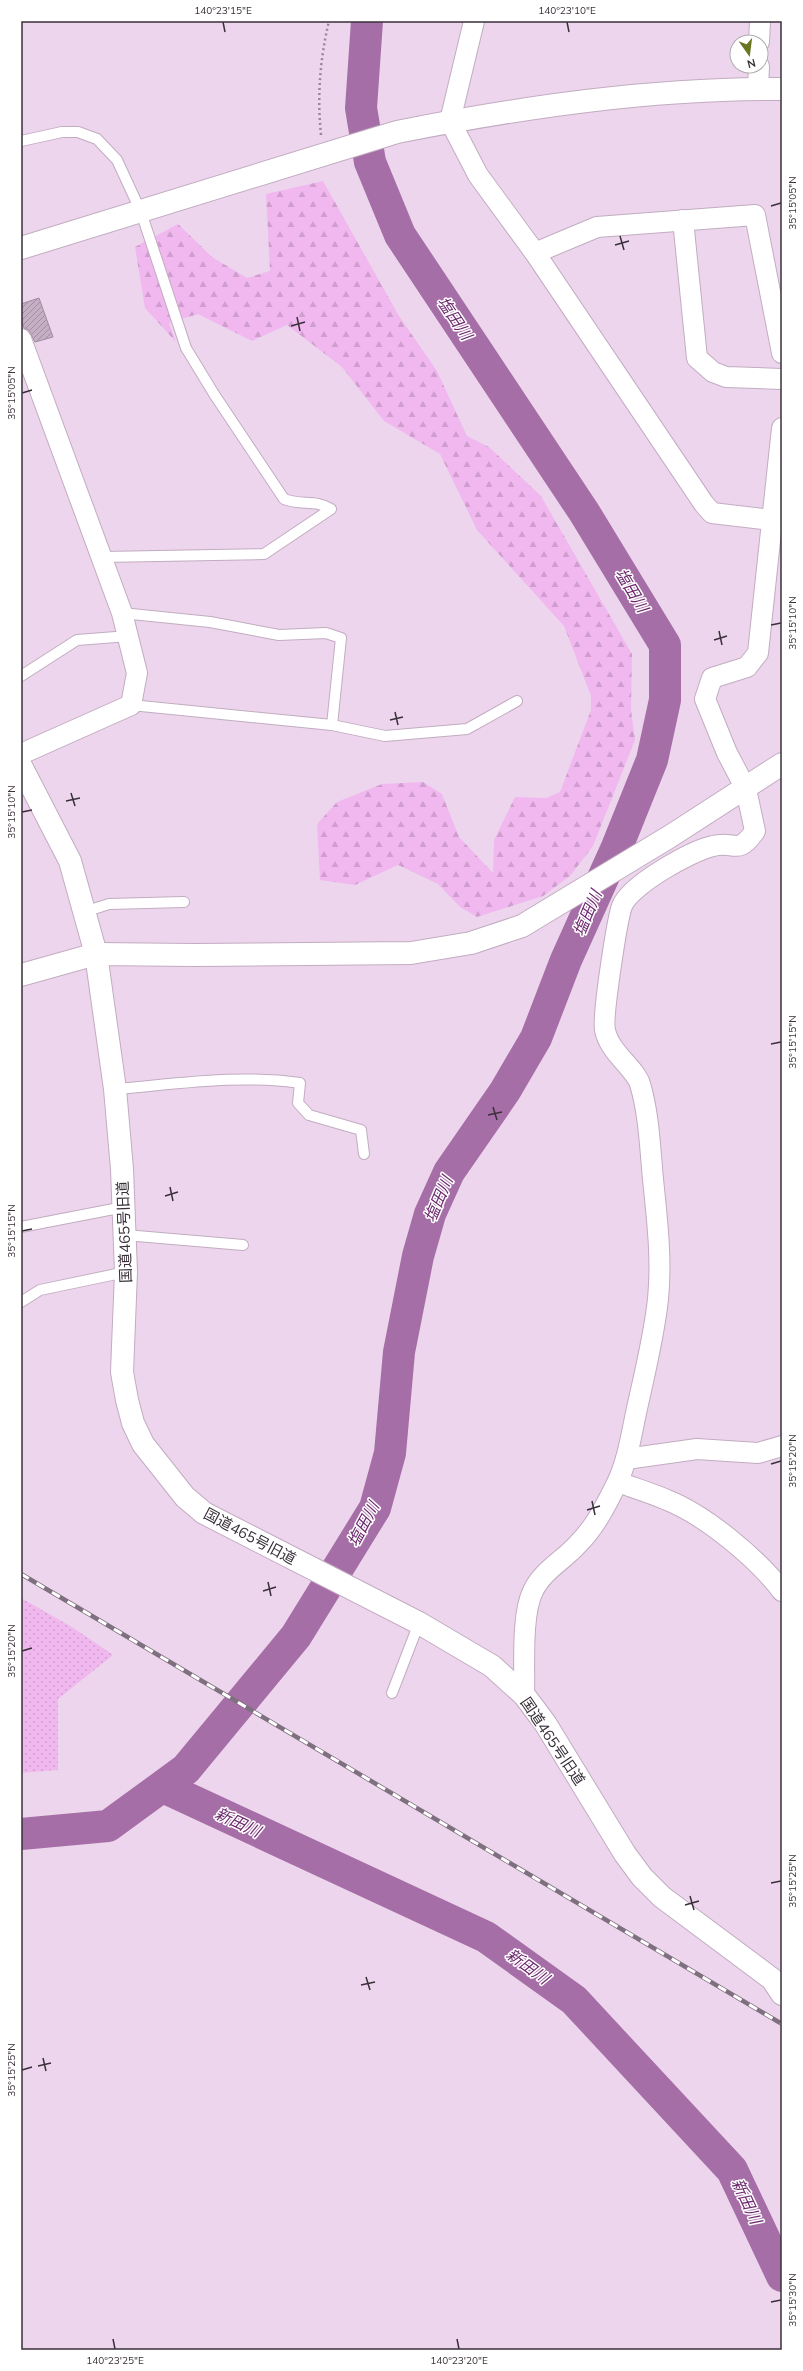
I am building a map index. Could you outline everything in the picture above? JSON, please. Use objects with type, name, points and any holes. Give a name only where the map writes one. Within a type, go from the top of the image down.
[{"type":"street","points":[[474,21],[450,121],[478,175],[535,253],[704,504],[712,513],[772,520]]},
{"type":"street","points":[[760,21],[760,34]]},
{"type":"street","points":[[758,89],[759,74]]},
{"type":"street","points":[[21,248],[141,212],[323,153],[397,132],[450,121],[624,96],[782,89]]},
{"type":"street","points":[[535,253],[597,227],[755,216],[782,354]]},
{"type":"street","points":[[683,220],[697,358],[713,372],[726,377],[782,379]]},
{"type":"street","points":[[21,340],[103,557],[129,636],[137,673],[131,706],[21,754]]},
{"type":"street","points":[[524,1695],[526,1612],[533,1591],[543,1576],[576,1547],[593,1528],[618,1482],[626,1459],[643,1382],[658,1299],[659,1244],[650,1141],[640,1082],[617,1056],[604,1030],[609,980],[622,907],[629,895],[661,872],[698,851],[715,845],[736,848],[747,842],[755,831],[746,789],[727,753],[705,699],[712,678],[747,667],[758,653],[782,428]]},
{"type":"street","points":[[21,975],[96,954],[194,955],[412,953],[471,943],[522,926],[669,837],[746,789],[782,764]]},
{"type":"street","name":"国道465号旧道","points":[[21,766],[70,861],[96,954],[115,1089],[124,1207],[126,1272],[122,1372],[133,1423],[143,1444],[185,1497],[204,1513],[419,1623],[492,1666],[524,1695],[545,1723],[625,1854],[642,1877],[662,1897],[772,1979],[782,1994]]},
{"type":"street","points":[[626,1459],[697,1449],[758,1452],[782,1446]]},
{"type":"street","points":[[618,1482],[668,1500],[708,1524],[740,1548],[782,1591]]},
{"type":"lane","points":[[21,141],[62,132],[78,132],[97,139],[117,160],[141,212],[186,348],[214,394],[284,499],[295,503],[320,503],[331,509],[264,554],[103,557]]},
{"type":"lane","points":[[122,613],[210,622],[279,635],[326,633],[341,638],[332,725]]},
{"type":"lane","points":[[21,676],[77,640],[129,636]]},
{"type":"lane","points":[[131,706],[332,725],[386,736],[467,728],[517,701]]},
{"type":"lane","points":[[84,912],[109,904],[184,902]]},
{"type":"lane","points":[[115,1089],[214,1080],[278,1080],[300,1083],[298,1103],[309,1115],[361,1130],[364,1154]]},
{"type":"lane","points":[[21,1228],[124,1207]]},
{"type":"lane","points":[[125,1235],[243,1245]]},
{"type":"lane","points":[[21,1302],[40,1290],[126,1272]]},
{"type":"lane","points":[[392,1693],[419,1623]]},
{"type":"path","points":[[323,153],[318,100],[320,70],[329,21]]},
{"type":"green space","points":[[323,181],[399,316],[437,371],[467,436],[489,447],[541,496],[632,654],[631,710],[635,740],[593,846],[570,876],[543,896],[477,917],[460,907],[438,884],[398,865],[355,885],[320,880],[317,824],[337,802],[382,784],[423,782],[442,794],[459,837],[493,873],[494,840],[515,797],[546,798],[560,792],[591,710],[591,696],[564,626],[477,530],[440,454],[384,421],[342,367],[287,325],[252,341],[198,314],[169,323],[176,342],[145,308],[135,247],[178,224],[212,257],[247,278],[270,271],[266,194]]},
{"type":"green space","points":[[21,1598],[72,1627],[113,1655],[58,1699],[58,1770],[21,1773]]},
{"type":"building","points":[[39,298],[53,337],[35,342],[29,330],[24,328],[21,319],[21,304]]},
{"type":"waterway","name":"塩田川","points":[[21,1834],[108,1826],[186,1769],[296,1636],[375,1508],[390,1453],[399,1352],[418,1256],[430,1214],[449,1172],[505,1091],[536,1038],[566,960],[617,847],[652,760],[665,700],[665,645],[584,512],[400,235],[370,162],[361,108],[367,21]]},
{"type":"waterway","name":"新田川","points":[[163,1787],[486,1937],[574,2000],[732,2170],[782,2276]]},
{"type":"railway","points":[[21,1574],[782,2024]]}]
